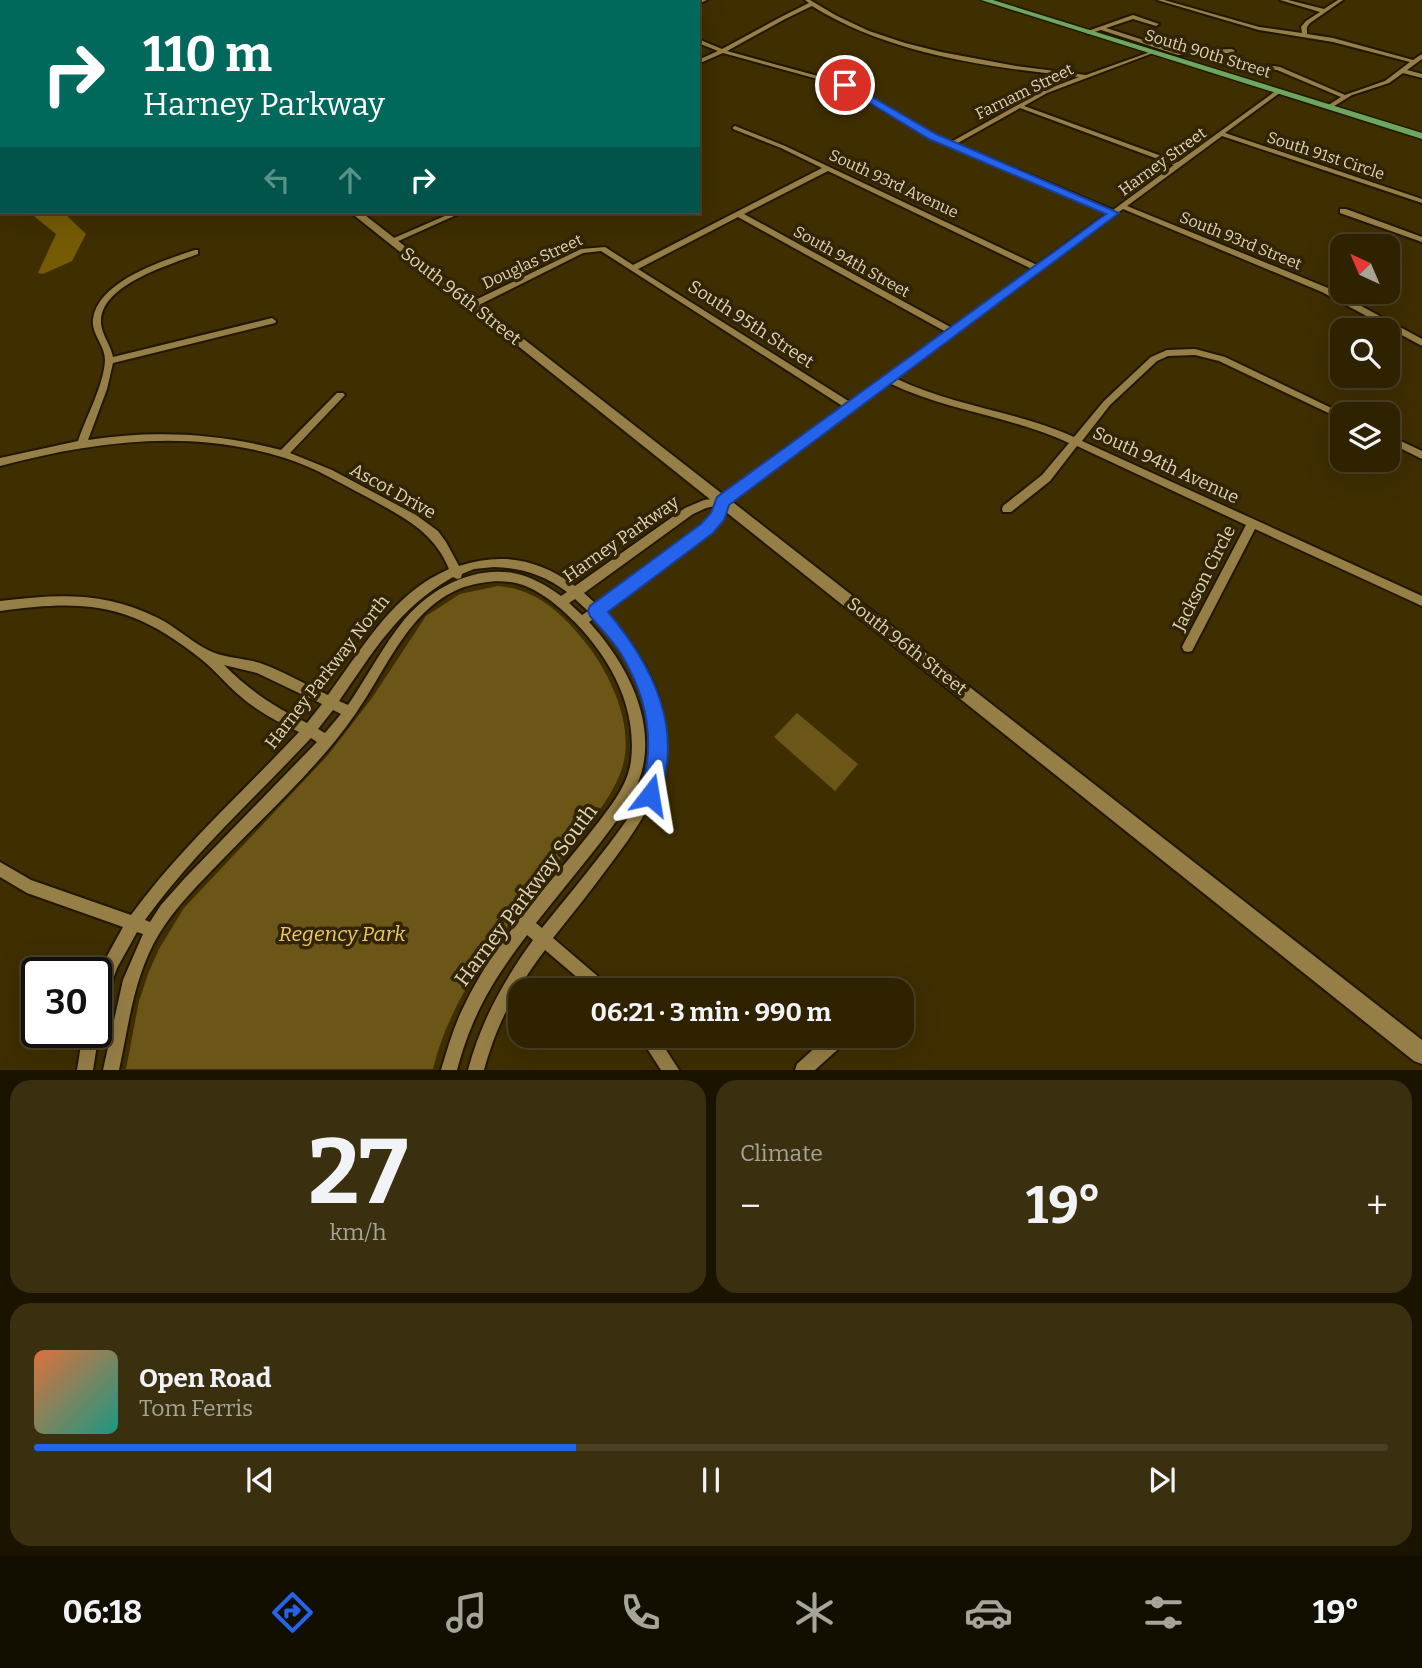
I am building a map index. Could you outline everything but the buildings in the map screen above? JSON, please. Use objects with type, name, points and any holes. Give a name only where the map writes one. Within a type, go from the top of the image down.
[{"type":"main road","name":"South 90th Street","points":[[985,0],[1422,135]]},
{"type":"street","points":[[1159,0],[1259,28],[1341,41],[1415,62]]},
{"type":"street","points":[[1282,0],[1324,11]]},
{"type":"street","points":[[1305,36],[1305,24],[1341,0]]},
{"type":"street","points":[[700,61],[725,52],[810,2],[845,21],[905,42],[1011,67],[1085,76]]},
{"type":"street","points":[[1088,32],[1135,17],[1156,24]]},
{"type":"street","points":[[1101,28],[1178,53],[1231,51]]},
{"type":"street","points":[[700,42],[725,52],[824,78],[865,94],[915,127],[950,145],[1114,213]]},
{"type":"street","name":"Farnam Street","points":[[950,145],[1020,106],[1085,76],[1123,65],[1151,51]]},
{"type":"street","points":[[1329,107],[1346,96],[1387,82],[1422,56]]},
{"type":"street","points":[[1260,72],[1267,67],[1278,68],[1346,96]]},
{"type":"street","points":[[1404,71],[1422,76]]},
{"type":"street","name":"Harney Street","points":[[722,502],[1279,91]]},
{"type":"street","points":[[1020,106],[1178,165]]},
{"type":"street","name":"South 93rd Avenue","points":[[735,128],[828,168],[1038,269]]},
{"type":"street","name":"South 91st Circle","points":[[1221,134],[1422,201]]},
{"type":"street","points":[[634,268],[828,168]]},
{"type":"street","name":"South 93rd Street","points":[[1123,207],[1325,290],[1422,343]]},
{"type":"street","points":[[1343,211],[1422,240]]},
{"type":"street","name":"South 96th Street","points":[[357,214],[1422,1053]]},
{"type":"street","points":[[391,241],[453,214]]},
{"type":"street","name":"South 94th Street","points":[[738,214],[953,332]]},
{"type":"street","name":"Douglas Street","points":[[472,305],[587,249],[606,250],[634,268]]},
{"type":"street","points":[[82,442],[110,361],[98,330],[97,315],[102,304],[116,289],[135,278],[195,252]]},
{"type":"street","name":"South 95th Street","points":[[634,268],[850,407]]},
{"type":"street","points":[[110,361],[272,321]]},
{"type":"street","points":[[1007,509],[1046,478],[1107,403],[1154,359],[1177,352],[1195,352],[1229,362],[1330,410]]},
{"type":"street","name":"South 94th Avenue","points":[[889,379],[936,402],[1021,421],[1076,441],[1422,601]]},
{"type":"street","points":[[283,454],[340,395]]},
{"type":"street","name":"Ascot Drive","points":[[0,462],[82,442],[202,440],[283,454],[324,471],[427,526],[443,544],[458,577]]},
{"type":"street","points":[[1400,444],[1422,455]]},
{"type":"street","points":[[581,622],[707,529],[718,515],[722,502]]},
{"type":"street","name":"Harney Parkway","points":[[562,603],[689,511],[704,504],[722,502]]},
{"type":"street","name":"Jackson Circle","points":[[1188,647],[1252,524]]},
{"type":"street","name":"Harney Parkway North","points":[[112,965],[132,925],[170,877],[309,731],[399,609],[426,586],[490,564],[529,565],[560,578],[596,611]]},
{"type":"street","name":"Harney Parkway North","points":[[111,1069],[125,994],[153,930],[185,889],[327,740],[350,712],[413,617],[458,577],[522,579],[547,590],[562,603]]},
{"type":"street","points":[[0,606],[56,599],[107,603],[151,617],[207,656],[246,695],[327,740]]},
{"type":"street","name":"Harney Parkway South","points":[[449,1069],[468,1008],[527,925],[610,818],[630,787],[636,766],[637,722],[631,701],[610,656],[562,603]]},
{"type":"street","points":[[476,1069],[491,1019],[545,941],[629,830],[650,795],[658,768],[657,718],[650,694],[627,646],[596,611]]},
{"type":"street","points":[[207,656],[259,668],[350,712]]},
{"type":"street","points":[[0,869],[27,886],[132,925],[153,930]]},
{"type":"street","points":[[527,925],[589,978]]},
{"type":"street","points":[[85,1069],[88,1048]]},
{"type":"street","points":[[656,1048],[671,1069]]},
{"type":"street","points":[[803,1069],[827,1048]]},
{"type":"green space","name":"Regency Park","points":[[498,586],[524,592],[547,604],[567,621],[585,642],[603,669],[618,700],[626,749],[619,777],[607,799],[508,927],[471,980],[443,1038],[433,1069],[126,1069],[139,1001],[148,974],[159,949],[184,908],[328,755],[372,698],[426,616],[460,594]]},
{"type":"green space","points":[[797,713],[858,764],[835,791],[774,737]]},
{"type":"shaded area","points":[[31,214],[65,214],[86,234],[72,261],[43,274],[38,273],[56,234]]},
{"type":"route","points":[[650,795],[658,768],[660,742],[650,694],[640,668],[622,639],[596,611],[707,529],[718,515],[722,502],[1114,213],[932,136],[872,98],[845,85]]}]
